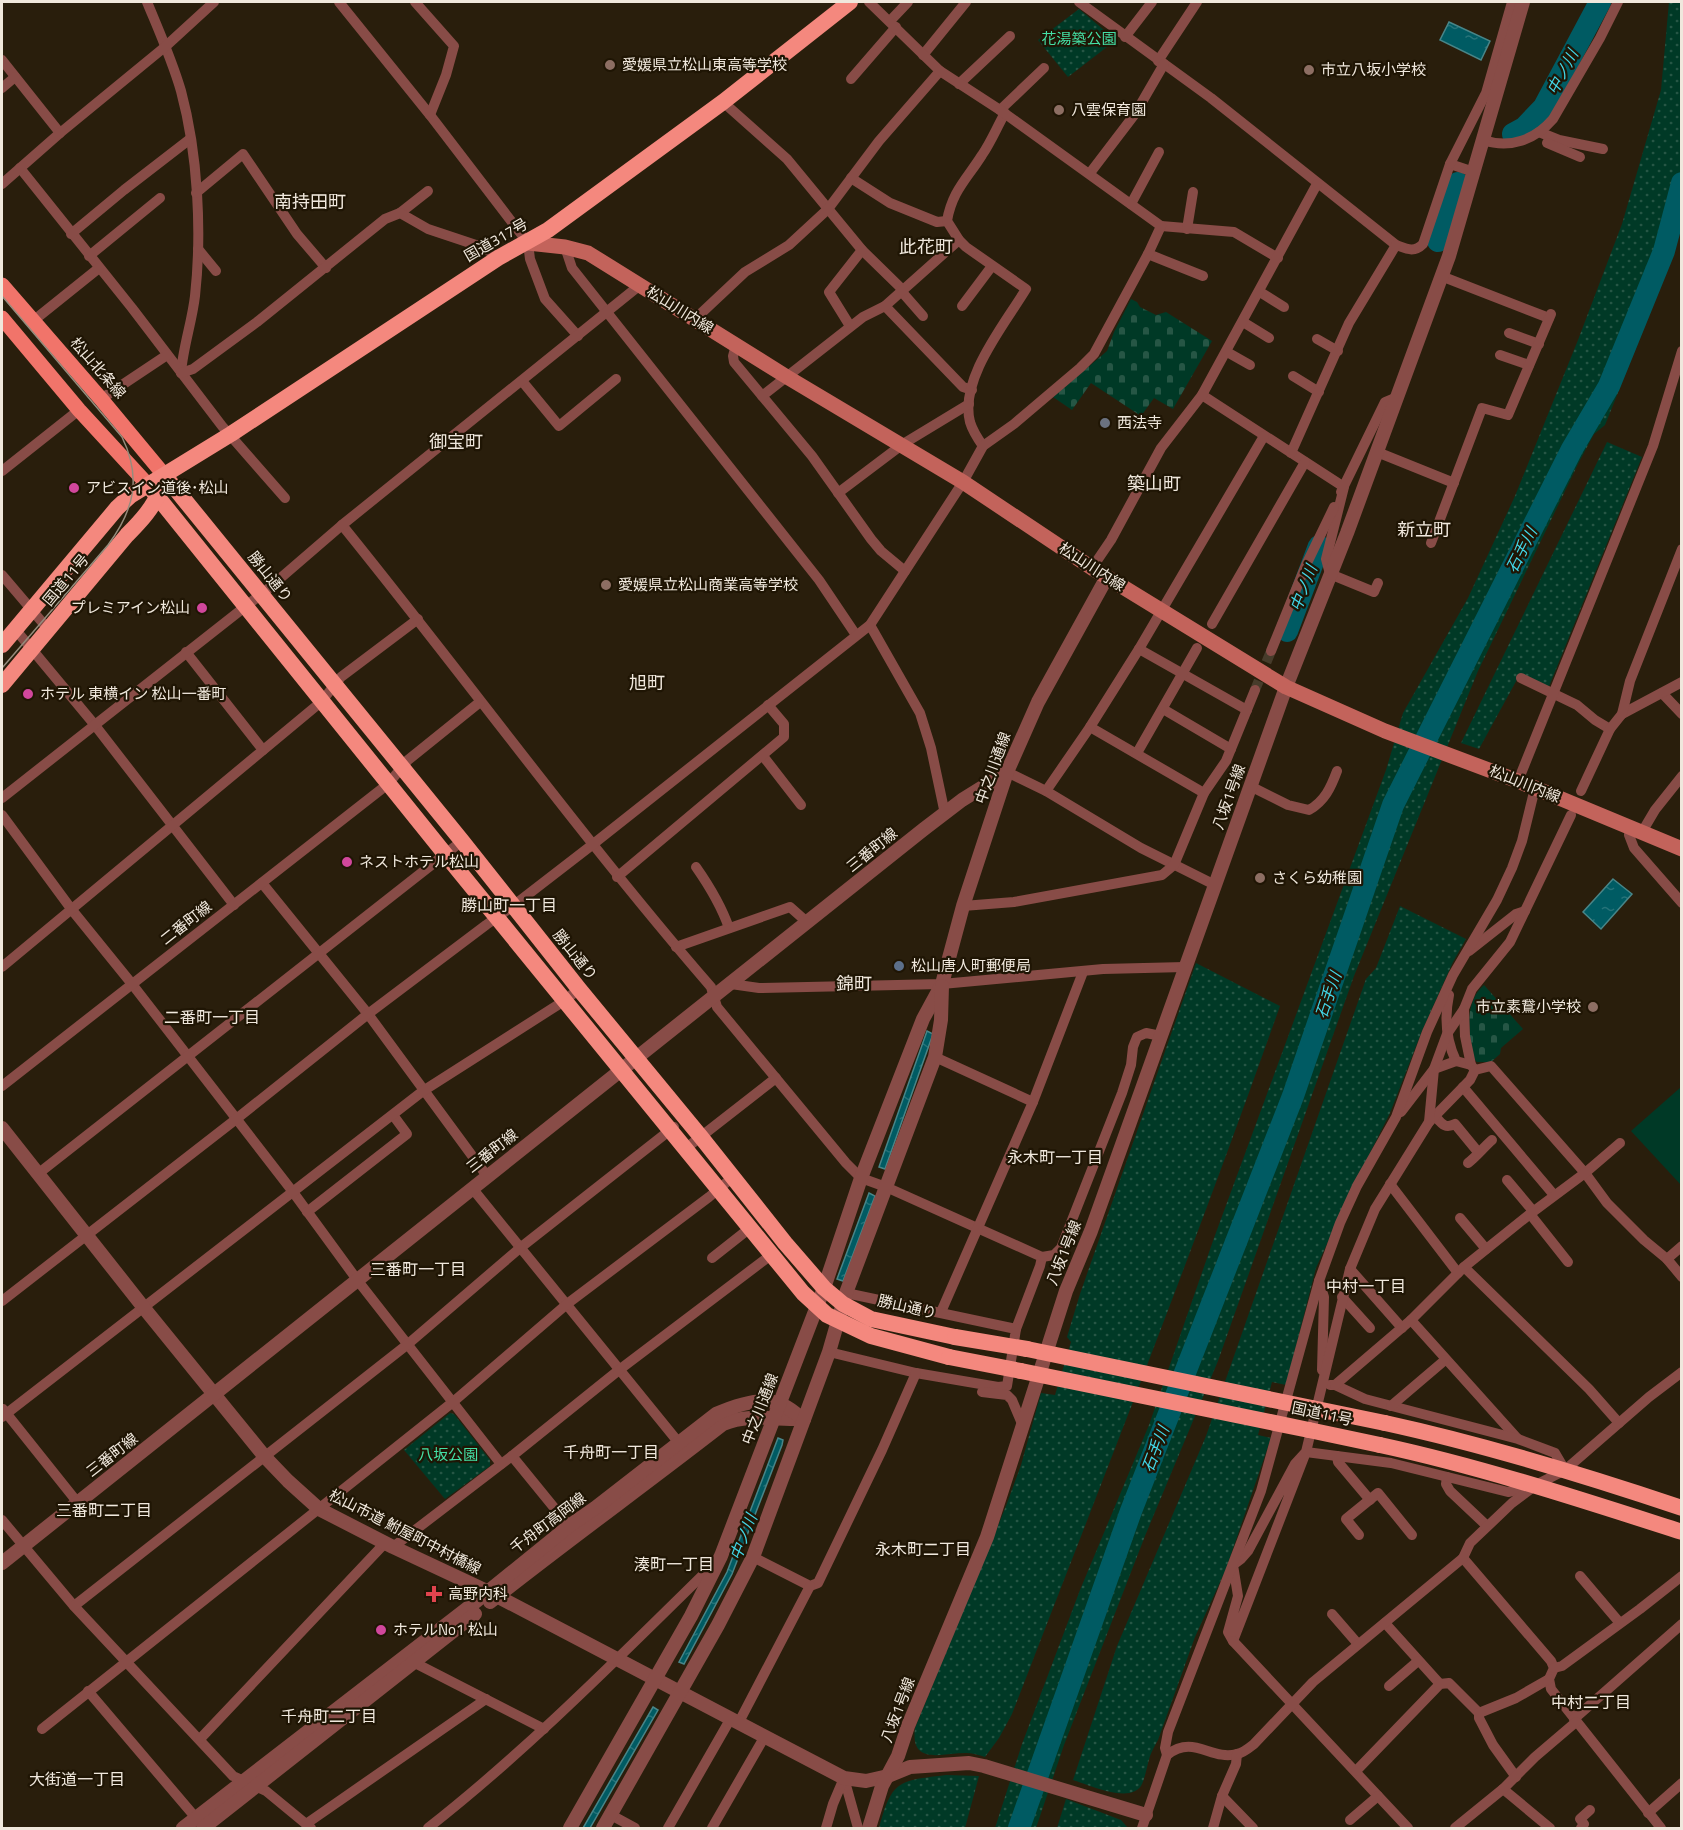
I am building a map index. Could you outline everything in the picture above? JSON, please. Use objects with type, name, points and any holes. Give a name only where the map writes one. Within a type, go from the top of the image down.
[{"type":"highway","name":"国道317号","points":[[165,476],[498,258],[548,230],[723,102],[850,2]]},
{"type":"highway","points":[[165,476],[153,491],[321,702],[771,1255],[816,1307],[838,1322]]},
{"type":"highway","name":"勝山通り","points":[[165,476],[685,1117],[790,1250],[824,1288],[844,1299],[871,1319],[956,1337]]},
{"type":"highway","name":"国道11号","points":[[2,645],[117,508],[130,496],[153,491]]},
{"type":"highway","name":"国道11号","points":[[2,685],[142,520],[153,491]]},
{"type":"highway","name":"国道11号","points":[[838,1322],[871,1336],[949,1357],[1445,1459],[1536,1485],[1682,1532]]},
{"type":"highway","name":"国道11号","points":[[956,1337],[1050,1353],[1447,1437],[1565,1470],[1682,1508]]},
{"type":"main road","name":"松山川内線","points":[[528,243],[565,247],[588,253],[786,376],[903,444],[1092,568],[1286,687],[1385,730],[1518,781],[1682,849]]},
{"type":"main road","name":"松山北条線","points":[[2,285],[165,476]]},
{"type":"main road","points":[[2,318],[7,334],[153,491]]},
{"type":"street","points":[[147,2],[166,46],[181,92],[190,139],[196,193],[198,249],[194,297],[181,373]]},
{"type":"street","points":[[2,184],[166,46],[214,2]]},
{"type":"street","points":[[339,2],[430,115],[528,243],[530,259],[545,299],[578,336]]},
{"type":"street","points":[[416,2],[454,46],[446,75],[430,115]]},
{"type":"street","points":[[869,2],[940,71],[1090,173],[1161,226],[1234,232],[1278,258]]},
{"type":"street","points":[[851,79],[908,2]]},
{"type":"street","points":[[923,56],[966,2]]},
{"type":"street","points":[[1079,2],[1211,98],[1396,245],[1410,251],[1418,249],[1423,244],[1450,164],[1486,93],[1512,2]]},
{"type":"street","points":[[1125,37],[1152,2]]},
{"type":"street","points":[[1090,173],[1135,114],[1161,62],[1197,2]]},
{"type":"street","name":"八坂1号線","points":[[869,1828],[879,1794],[898,1756],[908,1726],[987,1537],[1023,1426],[1044,1376],[1066,1291],[1091,1231],[1286,687],[1377,452],[1441,276],[1523,2]]},
{"type":"street","points":[[1483,140],[1506,145],[1535,134],[1553,119],[1618,2]]},
{"type":"street","points":[[959,84],[1010,36]]},
{"type":"street","points":[[2,60],[60,133]]},
{"type":"street","points":[[983,446],[974,434],[970,420],[969,404],[972,390],[979,365],[1026,289],[958,240],[947,221],[950,205],[960,185],[982,156],[1003,112],[1044,68]]},
{"type":"street","points":[[695,319],[745,272],[789,244],[828,209],[879,141],[940,71]]},
{"type":"street","points":[[2,88],[15,77]]},
{"type":"street","points":[[723,102],[788,159],[862,249],[923,316]]},
{"type":"street","points":[[1535,134],[1603,149]]},
{"type":"street","points":[[1535,134],[1580,157]]},
{"type":"street","points":[[71,234],[190,139]]},
{"type":"street","points":[[1131,204],[1159,152]]},
{"type":"street","points":[[196,193],[243,154],[297,234],[326,268]]},
{"type":"street","points":[[1450,164],[1474,172]]},
{"type":"street","points":[[20,168],[181,373],[285,498]]},
{"type":"street","points":[[851,178],[890,203],[937,222],[947,221]]},
{"type":"street","points":[[1092,568],[1111,540],[1161,448],[1202,395],[1317,184]]},
{"type":"street","points":[[181,373],[193,369],[235,339],[385,219],[400,213],[428,191]]},
{"type":"street","points":[[1187,229],[1193,192]]},
{"type":"street","points":[[89,256],[160,198]]},
{"type":"street","points":[[400,213],[428,228],[485,248],[498,258]]},
{"type":"street","points":[[3,1296],[88,1235],[368,1014],[498,918],[870,625],[963,482],[983,446],[1014,424],[1094,354],[1161,226]]},
{"type":"street","points":[[762,396],[863,317],[885,306],[958,240]]},
{"type":"street","points":[[1291,453],[1349,323],[1396,245]]},
{"type":"street","points":[[565,247],[572,268],[819,580],[856,635]]},
{"type":"street","points":[[198,249],[216,272]]},
{"type":"street","points":[[850,327],[830,292],[862,249]]},
{"type":"street","points":[[1148,254],[1203,276]]},
{"type":"street","points":[[962,306],[992,266]]},
{"type":"street","points":[[33,321],[99,268]]},
{"type":"street","points":[[1431,543],[1482,408],[1508,415],[1550,316],[1441,276]]},
{"type":"street","points":[[2,798],[261,593],[640,285]]},
{"type":"street","points":[[1260,292],[1284,308]]},
{"type":"street","points":[[885,306],[963,387],[972,390]]},
{"type":"street","points":[[1243,322],[1269,338]]},
{"type":"street","points":[[1509,333],[1539,344]]},
{"type":"street","points":[[1317,339],[1338,351]]},
{"type":"street","points":[[736,345],[734,362],[812,456],[881,551],[905,571]]},
{"type":"street","points":[[1518,781],[1653,446],[1682,351]]},
{"type":"street","points":[[1227,352],[1250,365]]},
{"type":"street","points":[[101,399],[167,355]]},
{"type":"street","points":[[1500,355],[1529,365]]},
{"type":"street","points":[[1293,376],[1319,392]]},
{"type":"street","points":[[522,381],[559,426],[616,379]]},
{"type":"street","points":[[1202,395],[1344,487]]},
{"type":"street","points":[[1271,651],[1306,565],[1385,402],[1397,397]]},
{"type":"street","points":[[838,492],[903,444],[969,404]]},
{"type":"street","points":[[2,471],[79,410]]},
{"type":"street","points":[[1046,791],[1139,649],[1264,436]]},
{"type":"street","points":[[1377,452],[1454,483]]},
{"type":"street","points":[[1212,624],[1305,462]]},
{"type":"street","points":[[1344,487],[1326,560],[1330,574],[1374,592],[1378,583]]},
{"type":"street","points":[[342,525],[418,619],[617,877],[711,987],[717,1007],[846,1163],[861,1178],[1042,1257],[1054,1255],[1061,1248],[1122,1093],[1131,1065],[1132,1047],[1137,1037],[1146,1033],[1161,1036]]},
{"type":"street","points":[[1622,714],[1630,681],[1682,549]]},
{"type":"street","points":[[2,575],[48,629]]},
{"type":"street","name":"中之川通線","points":[[570,1828],[691,1616],[722,1556],[824,1288],[861,1178],[923,1019],[942,984],[963,906],[1007,772],[1038,702],[1107,577]]},
{"type":"street","points":[[2,967],[321,702],[336,686],[340,677],[418,619]]},
{"type":"street","points":[[870,625],[920,713],[931,748],[945,814]]},
{"type":"street","points":[[15,628],[94,724],[234,905]]},
{"type":"street","points":[[1137,753],[1197,648]]},
{"type":"street","points":[[1139,649],[1247,710]]},
{"type":"street","points":[[186,652],[263,750]]},
{"type":"street","points":[[1521,678],[1576,705],[1610,729]]},
{"type":"street","points":[[1581,792],[1610,729],[1622,714],[1682,682]]},
{"type":"street","points":[[963,906],[1014,902],[1162,875],[1174,866],[1204,793],[1227,761],[1255,690]]},
{"type":"street","points":[[1662,693],[1682,714]]},
{"type":"street","name":"二番町線","points":[[2,1086],[388,784],[402,767],[480,702]]},
{"type":"street","points":[[617,877],[784,737],[784,724],[768,705]]},
{"type":"street","points":[[1162,709],[1231,749]]},
{"type":"street","points":[[1090,727],[1204,793]]},
{"type":"street","points":[[763,756],[801,805]]},
{"type":"street","points":[[1250,786],[1288,805],[1309,810],[1319,803],[1329,790],[1337,771]]},
{"type":"street","points":[[1007,772],[1046,791],[1174,866],[1215,885]]},
{"type":"street","name":"三番町線","points":[[2,1563],[962,800],[1007,772]]},
{"type":"street","points":[[1682,776],[1655,810],[1629,836],[1634,848],[1682,903]]},
{"type":"street","points":[[1167,1755],[1165,1748],[1168,1732],[1261,1491],[1273,1423],[1329,1251],[1353,1195],[1396,1117],[1427,1032],[1454,975],[1497,900],[1512,868],[1522,840],[1535,788]]},
{"type":"street","points":[[2,815],[72,910],[132,984],[293,1192],[358,1281],[501,1464]]},
{"type":"street","points":[[1432,1119],[1434,1069],[1447,1034],[1464,1009],[1472,989],[1510,942],[1571,815]]},
{"type":"street","points":[[39,1173],[462,841]]},
{"type":"street","points":[[696,867],[712,890],[729,928]]},
{"type":"street","points":[[262,883],[368,1014],[487,1176]]},
{"type":"street","points":[[676,947],[790,907],[808,923]]},
{"type":"street","points":[[1466,953],[1516,914],[1525,911]]},
{"type":"street","points":[[731,984],[759,988],[942,984],[1083,972],[1185,967]]},
{"type":"street","points":[[941,1312],[1033,1102],[1083,972]]},
{"type":"street","points":[[1454,975],[1446,1010],[1447,1034],[1450,1049],[1456,1061]]},
{"type":"street","name":"中之川通線","points":[[603,1828],[718,1625],[753,1557],[829,1352],[844,1299],[935,1057],[941,1020],[942,984]]},
{"type":"street","points":[[78,1503],[3,1412],[144,1308],[423,1091],[564,1001],[579,989]]},
{"type":"street","points":[[1233,1641],[1306,1452],[1342,1297],[1350,1269],[1375,1209],[1432,1119],[1463,1087],[1473,1067],[1465,1036],[1464,1009]]},
{"type":"street","points":[[935,1057],[1033,1102]]},
{"type":"street","points":[[1396,1117],[1434,1069],[1456,1061],[1473,1067],[1491,1065],[1585,1173],[1607,1203],[1644,1240],[1667,1259],[1682,1277]]},
{"type":"street","points":[[685,1149],[776,1077]]},
{"type":"street","points":[[1463,1087],[1554,1195]]},
{"type":"street","points":[[307,1212],[407,1134],[393,1115]]},
{"type":"street","points":[[74,1606],[408,1344],[520,1248],[685,1117]]},
{"type":"street","points":[[1432,1119],[1448,1127],[1455,1124],[1478,1152]]},
{"type":"street","name":"松山市道 鮒屋町中村橋線","points":[[2,1128],[265,1457],[320,1509],[389,1545],[493,1594],[844,1778],[866,1781],[888,1776],[910,1767],[969,1763],[1073,1793],[1144,1822]]},
{"type":"street","points":[[1468,1163],[1492,1140]]},
{"type":"street","points":[[1335,1385],[1406,1324],[1461,1270],[1620,1143]]},
{"type":"street","points":[[42,1729],[453,1402],[567,1304],[733,1177]]},
{"type":"street","points":[[1507,1180],[1568,1262]]},
{"type":"street","points":[[1390,1184],[1461,1270],[1589,1389],[1618,1423]]},
{"type":"street","points":[[472,1188],[683,1447]]},
{"type":"street","points":[[1460,1218],[1486,1249]]},
{"type":"street","points":[[712,1258],[750,1228]]},
{"type":"street","points":[[1667,1259],[1682,1246]]},
{"type":"street","points":[[200,1739],[389,1545],[512,1456],[619,1370],[771,1255]]},
{"type":"street","points":[[829,1352],[998,1388],[1007,1386],[1016,1329],[1042,1257]]},
{"type":"street","points":[[1350,1269],[1445,1360],[1518,1439]]},
{"type":"street","points":[[1319,1281],[1324,1297],[1321,1385]]},
{"type":"street","points":[[1342,1297],[1370,1328]]},
{"type":"street","points":[[844,1299],[941,1312],[1016,1329]]},
{"type":"street","points":[[1391,1406],[1445,1360]]},
{"type":"street","points":[[668,1828],[735,1720],[810,1586],[818,1583],[882,1450],[916,1372]]},
{"type":"street","points":[[1144,1822],[1167,1755],[1175,1749],[1197,1747],[1222,1755],[1237,1754],[1254,1744],[1313,1682],[1463,1558],[1470,1543],[1512,1503],[1536,1485],[1565,1470],[1618,1423],[1682,1372]]},
{"type":"street","points":[[974,1383],[983,1392],[1007,1395],[1012,1400],[1023,1426]]},
{"type":"street","points":[[1321,1385],[1335,1385],[1365,1399],[1518,1439],[1555,1453],[1565,1470]]},
{"type":"street","name":"千舟町高岡線","points":[[683,1447],[716,1414],[754,1402],[780,1403]]},
{"type":"street","points":[[780,1403],[804,1419]]},
{"type":"street","name":"千舟町高岡線","points":[[183,1828],[201,1825],[249,1784],[493,1594],[572,1530],[595,1508],[683,1447],[736,1419],[755,1417],[773,1420],[804,1419]]},
{"type":"street","points":[[1306,1452],[1391,1463],[1508,1492],[1536,1485]]},
{"type":"street","points":[[1233,1565],[1248,1551],[1294,1464],[1306,1452]]},
{"type":"street","points":[[512,1456],[572,1530]]},
{"type":"street","points":[[1337,1456],[1338,1462],[1370,1500]]},
{"type":"street","points":[[1447,1477],[1446,1484],[1450,1491],[1487,1526]]},
{"type":"street","points":[[1359,1535],[1346,1519],[1378,1493],[1412,1535]]},
{"type":"street","points":[[2,1520],[74,1606],[233,1776],[266,1791],[308,1826],[486,1699]]},
{"type":"street","points":[[428,1828],[459,1804],[544,1729],[722,1556]]},
{"type":"street","points":[[753,1557],[810,1586]]},
{"type":"street","points":[[1463,1558],[1541,1649],[1554,1668]]},
{"type":"street","points":[[1233,1565],[1238,1596],[1228,1632],[1233,1641],[1408,1828]]},
{"type":"street","points":[[1580,1576],[1619,1622]]},
{"type":"street","points":[[1554,1668],[1562,1666],[1682,1576]]},
{"type":"street","points":[[1332,1614],[1358,1644]]},
{"type":"street","points":[[1385,1623],[1440,1684]]},
{"type":"street","points":[[1455,1828],[1503,1789],[1535,1757],[1682,1624]]},
{"type":"street","points":[[409,1660],[544,1729]]},
{"type":"street","points":[[1389,1686],[1418,1661]]},
{"type":"street","points":[[1479,1713],[1516,1698],[1549,1679],[1554,1668]]},
{"type":"street","points":[[1549,1679],[1551,1689],[1575,1721],[1661,1828]]},
{"type":"street","points":[[1356,1772],[1440,1684],[1449,1683],[1479,1713],[1479,1718],[1493,1745],[1515,1777]]},
{"type":"street","points":[[88,1691],[201,1825]]},
{"type":"street","points":[[712,1828],[765,1736]]},
{"type":"street","points":[[1213,1828],[1222,1796],[1236,1764],[1237,1754]]},
{"type":"street","points":[[826,1828],[844,1778]]},
{"type":"street","points":[[844,1778],[858,1828]]},
{"type":"street","points":[[1648,1813],[1682,1783]]},
{"type":"street","points":[[1503,1789],[1550,1828]]},
{"type":"street","points":[[1222,1796],[1253,1828]]},
{"type":"street","points":[[1350,1820],[1378,1796]]},
{"type":"street","points":[[1581,1828],[1584,1824],[1580,1819],[1590,1810]]},
{"type":"street","points":[[611,1815],[635,1828]]},
{"type":"green space","points":[[1669,2],[1681,2],[1682,222],[1673,256],[1605,425],[1594,434],[1579,462],[1478,671],[1354,976],[1218,1361],[1145,1536],[1064,1745],[1036,1828],[995,1828],[1022,1744],[1080,1590],[1149,1425],[1214,1238],[1386,770],[1403,713],[1468,598],[1515,496],[1622,224],[1661,90]]},
{"type":"green space","name":"花湯築公園","points":[[1079,9],[1116,40],[1068,77],[1038,40]]},
{"type":"green space","points":[[1131,299],[1140,307],[1156,315],[1166,312],[1212,341],[1173,409],[1154,398],[1141,416],[1091,383],[1072,410],[1053,397],[1107,351]]},
{"type":"green space","points":[[1607,442],[1642,457],[1548,689],[1520,674],[1479,749],[1461,743]]},
{"type":"green space","points":[[1400,906],[1466,939],[1453,962],[1422,1031],[1390,1113],[1316,1268],[1286,1385],[1272,1382],[1258,1435],[1271,1438],[1226,1569],[1195,1637],[1158,1740],[1150,1756],[1142,1784],[1137,1790],[1120,1793],[1073,1780],[1117,1646],[1206,1436],[1366,979],[1376,968]]},
{"type":"green space","points":[[1196,963],[1280,1006],[1182,1273],[1012,1714],[985,1757],[968,1753],[930,1755],[923,1753],[917,1748],[915,1728],[1006,1506],[1021,1465],[1041,1393],[1055,1395],[1071,1342],[1067,1337],[1080,1294]]},
{"type":"green space","points":[[1484,985],[1523,1029],[1501,1048],[1500,1054],[1491,1062],[1477,1062],[1472,1057],[1469,1019],[1473,1000]]},
{"type":"green space","points":[[1681,1087],[1681,1185],[1631,1131]]},
{"type":"green space","name":"八坂公園","points":[[450,1413],[454,1414],[490,1460],[490,1466],[445,1499],[404,1450]]},
{"type":"green space","points":[[946,1775],[979,1776],[965,1828],[879,1828],[888,1800],[900,1785],[908,1781]]},
{"type":"green space","points":[[1066,1799],[1121,1820],[1128,1828],[1057,1828]]},
{"type":"water","points":[[1449,22],[1490,41],[1481,60],[1440,40]]},
{"type":"water","points":[[1613,879],[1632,894],[1601,929],[1583,912]]},
{"type":"water","points":[[927,1031],[933,1034],[885,1169],[879,1167]]},
{"type":"water","points":[[869,1193],[875,1196],[843,1281],[837,1279]]},
{"type":"water","points":[[778,1438],[783,1440],[782,1445],[732,1574],[684,1664],[679,1662],[727,1572]]},
{"type":"water","points":[[653,1707],[658,1710],[590,1828],[583,1828]]},
{"type":"waterway","name":"中ノ川","points":[[1513,134],[1524,128],[1544,107],[1600,2]]},
{"type":"waterway","name":"中ノ川","points":[[1438,241],[1458,183]]},
{"type":"waterway","name":"石手川","points":[[1019,1828],[1131,1511],[1293,1096],[1393,805],[1572,449],[1609,386],[1664,251],[1682,183]]},
{"type":"waterway","name":"中ノ川","points":[[1287,631],[1319,546]]},
{"type":"tunnel","points":[[1255,690],[1271,651]]},
{"type":"tram line","points":[[2,296],[122,437],[132,466],[133,480],[129,506],[108,545],[2,668]]},
{"type":"place","name":"愛媛県立松山東高等学校","points":[[610,65]]},
{"type":"place","name":"市立八坂小学校","points":[[1309,70]]},
{"type":"place","name":"八雲保育園","points":[[1059,110]]},
{"type":"place","name":"西法寺","points":[[1105,423]]},
{"type":"place","name":"アビスイン道後･松山","points":[[74,488]]},
{"type":"place","name":"愛媛県立松山商業高等学校","points":[[606,585]]},
{"type":"place","name":"プレミアイン松山","points":[[202,608]]},
{"type":"place","name":"ホテル 東横イン 松山一番町","points":[[28,694]]},
{"type":"place","name":"ネストホテル松山","points":[[347,862]]},
{"type":"place","name":"さくら幼稚園","points":[[1260,878]]},
{"type":"place","name":"松山唐人町郵便局","points":[[899,966]]},
{"type":"place","name":"市立素鵞小学校","points":[[1593,1007]]},
{"type":"place","name":"高野内科","points":[[434,1594]]},
{"type":"place","name":"ホテルNo1 松山","points":[[381,1630]]},
{"type":"district","name":"南持田町","points":[[310,202]]},
{"type":"district","name":"此花町","points":[[926,247]]},
{"type":"district","name":"御宝町","points":[[456,442]]},
{"type":"district","name":"築山町","points":[[1154,484]]},
{"type":"district","name":"新立町","points":[[1424,530]]},
{"type":"district","name":"旭町","points":[[647,683]]},
{"type":"district","name":"勝山町一丁目","points":[[509,905]]},
{"type":"district","name":"錦町","points":[[854,984]]},
{"type":"district","name":"二番町一丁目","points":[[212,1017]]},
{"type":"district","name":"永木町一丁目","points":[[1055,1157]]},
{"type":"district","name":"三番町一丁目","points":[[418,1269]]},
{"type":"district","name":"中村一丁目","points":[[1366,1286]]},
{"type":"district","name":"千舟町一丁目","points":[[611,1452]]},
{"type":"district","name":"三番町二丁目","points":[[104,1510]]},
{"type":"district","name":"永木町二丁目","points":[[923,1549]]},
{"type":"district","name":"湊町一丁目","points":[[674,1564]]},
{"type":"district","name":"中村二丁目","points":[[1591,1702]]},
{"type":"district","name":"千舟町二丁目","points":[[329,1716]]},
{"type":"district","name":"大街道一丁目","points":[[77,1779]]}]
